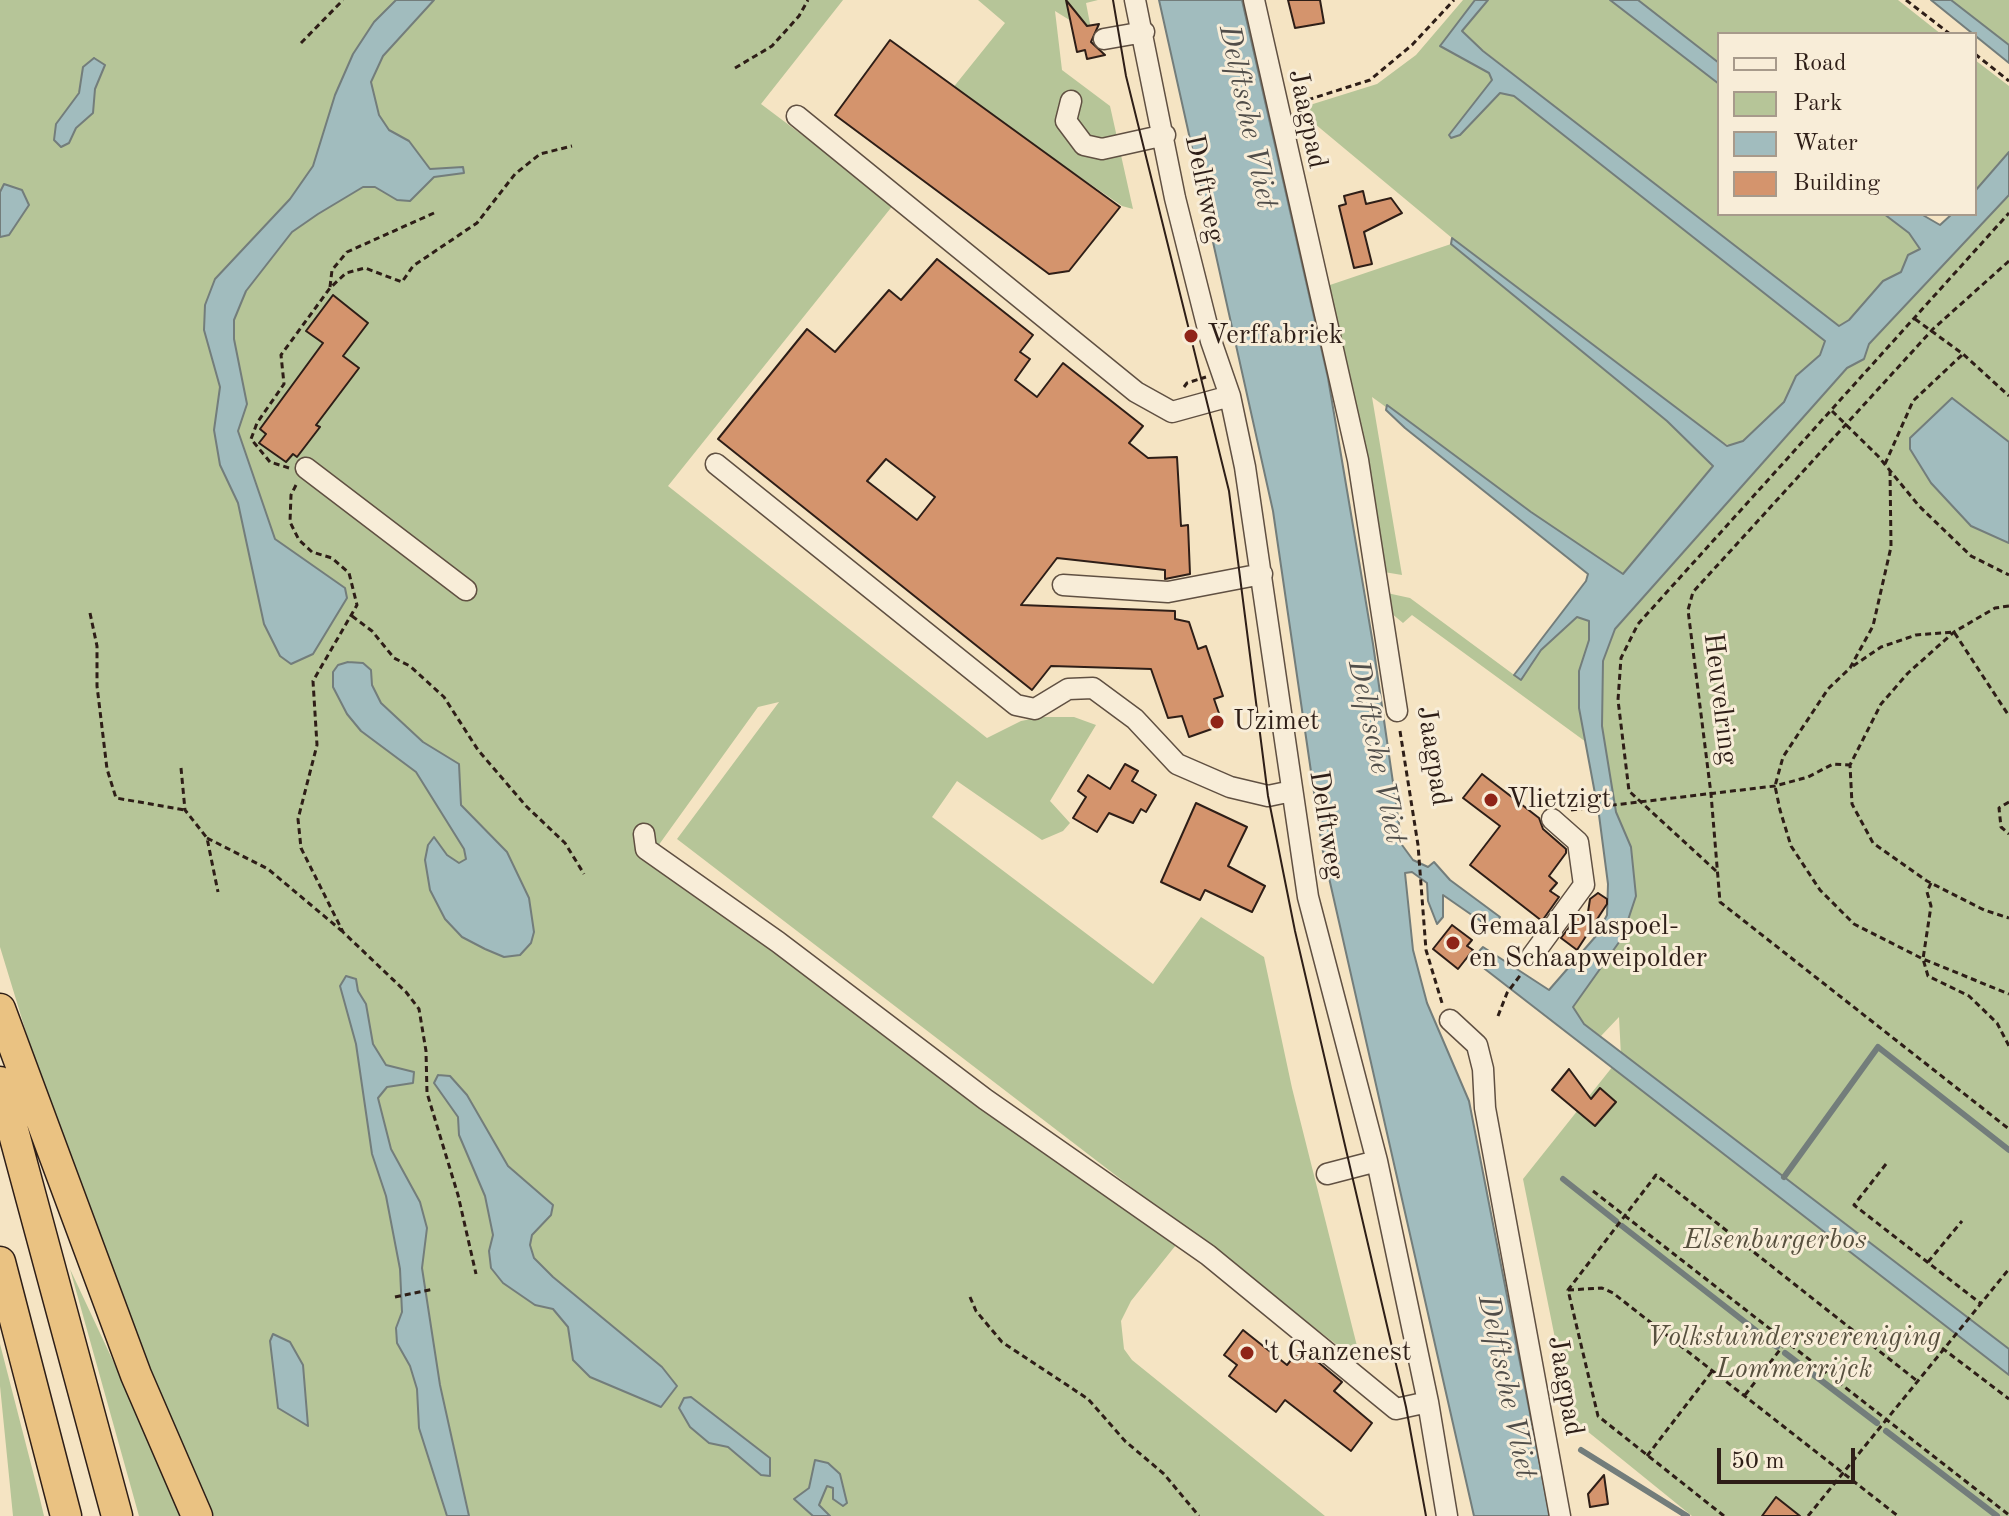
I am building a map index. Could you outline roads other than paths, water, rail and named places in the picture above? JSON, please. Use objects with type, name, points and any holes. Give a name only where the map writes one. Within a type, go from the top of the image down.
[{"type":"highway","points":[[0,1009],[136,1375],[197,1516]]},
{"type":"highway","points":[[0,1082],[117,1516]]},
{"type":"highway","points":[[0,1262],[66,1516]]},
{"type":"street","name":"Delftweg","points":[[1135,0],[1182,226],[1211,341],[1230,396],[1262,574],[1308,897],[1377,1161],[1428,1402],[1447,1516]]},
{"type":"street","name":"Jaagpad","points":[[1254,0],[1276,109],[1358,460],[1397,711]]},
{"type":"street","points":[[1104,39],[1144,32]]},
{"type":"street","points":[[1071,101],[1066,121],[1084,145],[1102,149],[1165,135]]},
{"type":"street","points":[[797,116],[1136,392],[1172,412],[1230,396]]},
{"type":"street","points":[[716,464],[1016,705],[1035,709],[1068,689],[1093,688],[1135,719],[1177,764],[1230,787],[1268,796],[1292,791]]},
{"type":"street","points":[[306,468],[466,590]]},
{"type":"street","points":[[1063,585],[1168,592],[1262,574]]},
{"type":"street","points":[[1530,961],[1584,885],[1578,842],[1556,813]]},
{"type":"street","points":[[644,834],[646,849],[778,942],[985,1099],[1208,1255],[1396,1409],[1428,1402]]},
{"type":"street","name":"Jaagpad","points":[[1450,1020],[1477,1045],[1483,1069],[1485,1108],[1560,1516]]},
{"type":"street","points":[[1327,1174],[1377,1161]]},
{"type":"water","points":[[396,0],[434,0],[383,56],[371,82],[379,115],[389,130],[409,141],[430,169],[463,167],[464,173],[434,177],[410,201],[397,200],[375,187],[363,187],[318,214],[292,232],[246,291],[234,320],[234,339],[247,404],[238,431],[275,539],[345,588],[347,598],[313,654],[291,664],[280,656],[264,624],[238,503],[220,465],[214,430],[220,387],[204,330],[205,305],[215,279],[290,199],[313,166],[335,95],[353,54],[374,22]]},
{"type":"water","name":"Delftsche Vliet","points":[[1159,0],[1242,0],[1328,378],[1373,644],[1402,845],[1413,860],[1428,867],[1434,862],[1450,880],[1500,917],[1492,929],[1443,895],[1443,917],[1437,924],[1428,901],[1427,883],[1412,872],[1405,873],[1413,950],[1427,1003],[1469,1101],[1550,1516],[1474,1516],[1322,847],[1273,511]]},
{"type":"water","points":[[1475,0],[1488,0],[1462,31],[1483,51],[1839,326],[1849,320],[1883,281],[1901,272],[1908,255],[1920,249],[1909,233],[1887,216],[1924,216],[1940,225],[1950,216],[1977,216],[1977,189],[2009,152],[2009,195],[1869,344],[1864,359],[1847,368],[1615,629],[1603,661],[1602,726],[1616,812],[1631,847],[1636,896],[1622,938],[1573,1007],[1584,1024],[2009,1349],[2009,1375],[1472,959],[1483,947],[1549,990],[1596,936],[1607,915],[1608,884],[1599,815],[1579,708],[1579,671],[1589,640],[1589,621],[1577,617],[1541,650],[1521,680],[1514,675],[1586,581],[1588,574],[1405,428],[1386,410],[1387,405],[1531,512],[1623,574],[1713,466],[1667,421],[1451,244],[1452,238],[1727,446],[1743,441],[1784,402],[1796,376],[1820,355],[1825,341],[1514,96],[1500,93],[1460,135],[1451,138],[1449,135],[1492,80],[1489,73],[1440,46]]},
{"type":"water","points":[[1610,0],[1638,0],[1717,61],[1717,82]]},
{"type":"water","points":[[1931,0],[1951,0],[2009,45],[2009,63],[1977,37],[1977,32],[1971,32]]},
{"type":"water","points":[[94,58],[105,65],[95,89],[93,113],[76,128],[69,143],[61,147],[54,140],[56,124],[79,93],[83,67]]},
{"type":"water","points":[[4,184],[22,190],[29,205],[9,235],[0,237],[0,192]]},
{"type":"water","points":[[1952,398],[2009,442],[2009,543],[1971,526],[1931,483],[1910,449],[1910,438]]},
{"type":"water","points":[[363,663],[371,670],[372,685],[381,703],[423,742],[459,764],[461,805],[507,852],[529,898],[534,932],[531,943],[520,955],[504,957],[485,949],[462,937],[445,919],[430,890],[425,860],[428,845],[434,837],[447,855],[459,863],[466,859],[464,849],[416,772],[361,731],[347,714],[333,687],[333,672],[338,665]]},
{"type":"water","points":[[346,976],[356,979],[358,991],[366,1004],[373,1044],[386,1065],[414,1072],[413,1083],[387,1087],[378,1098],[391,1149],[420,1202],[427,1228],[422,1268],[440,1385],[469,1516],[447,1516],[419,1428],[417,1389],[410,1366],[397,1343],[396,1328],[402,1312],[400,1269],[386,1196],[372,1154],[356,1044],[340,986]]},
{"type":"water","points":[[438,1075],[450,1076],[467,1095],[508,1166],[553,1205],[551,1215],[532,1235],[530,1245],[534,1258],[662,1367],[677,1386],[661,1407],[590,1377],[573,1360],[568,1327],[553,1309],[535,1305],[503,1283],[491,1268],[489,1251],[493,1235],[485,1196],[459,1135],[458,1117],[434,1083]]},
{"type":"water","points":[[273,1334],[290,1342],[303,1365],[308,1426],[278,1408],[270,1341]]},
{"type":"water","points":[[691,1397],[770,1458],[770,1476],[761,1475],[728,1447],[709,1443],[690,1427],[679,1408],[684,1398]]},
{"type":"water","points":[[815,1460],[828,1463],[840,1474],[847,1503],[843,1506],[833,1499],[833,1488],[827,1486],[819,1505],[830,1516],[813,1516],[794,1499],[809,1488]]},
{"type":"waterway","points":[[1784,1177],[1878,1047],[2009,1150]]},
{"type":"waterway","points":[[1563,1179],[1616,1221]]},
{"type":"waterway","points":[[1622,1226],[1777,1347]]},
{"type":"waterway","points":[[1785,1353],[1877,1423]]},
{"type":"waterway","points":[[1886,1431],[1997,1516]]},
{"type":"waterway","points":[[1581,1450],[1687,1516]]},
{"type":"tram line","points":[[1113,0],[1126,76],[1229,491],[1268,796],[1295,931],[1406,1407],[1426,1516]]},
{"type":"place","name":"Verffabriek","points":[[1191,336]]},
{"type":"place","name":"Uzimet","points":[[1217,722]]},
{"type":"place","name":"Vlietzigt","points":[[1491,800]]},
{"type":"place","name":"Gemaal Plaspoel- en Schaapweipolder","points":[[1453,943]]},
{"type":"place","name":"'t Ganzenest","points":[[1247,1353]]},
{"type":"park label","name":"Elsenburgerbos","points":[[1775,1241]]},
{"type":"park label","name":"Volkstuindersvereniging Lommerrijck","points":[[1794,1354]]}]
